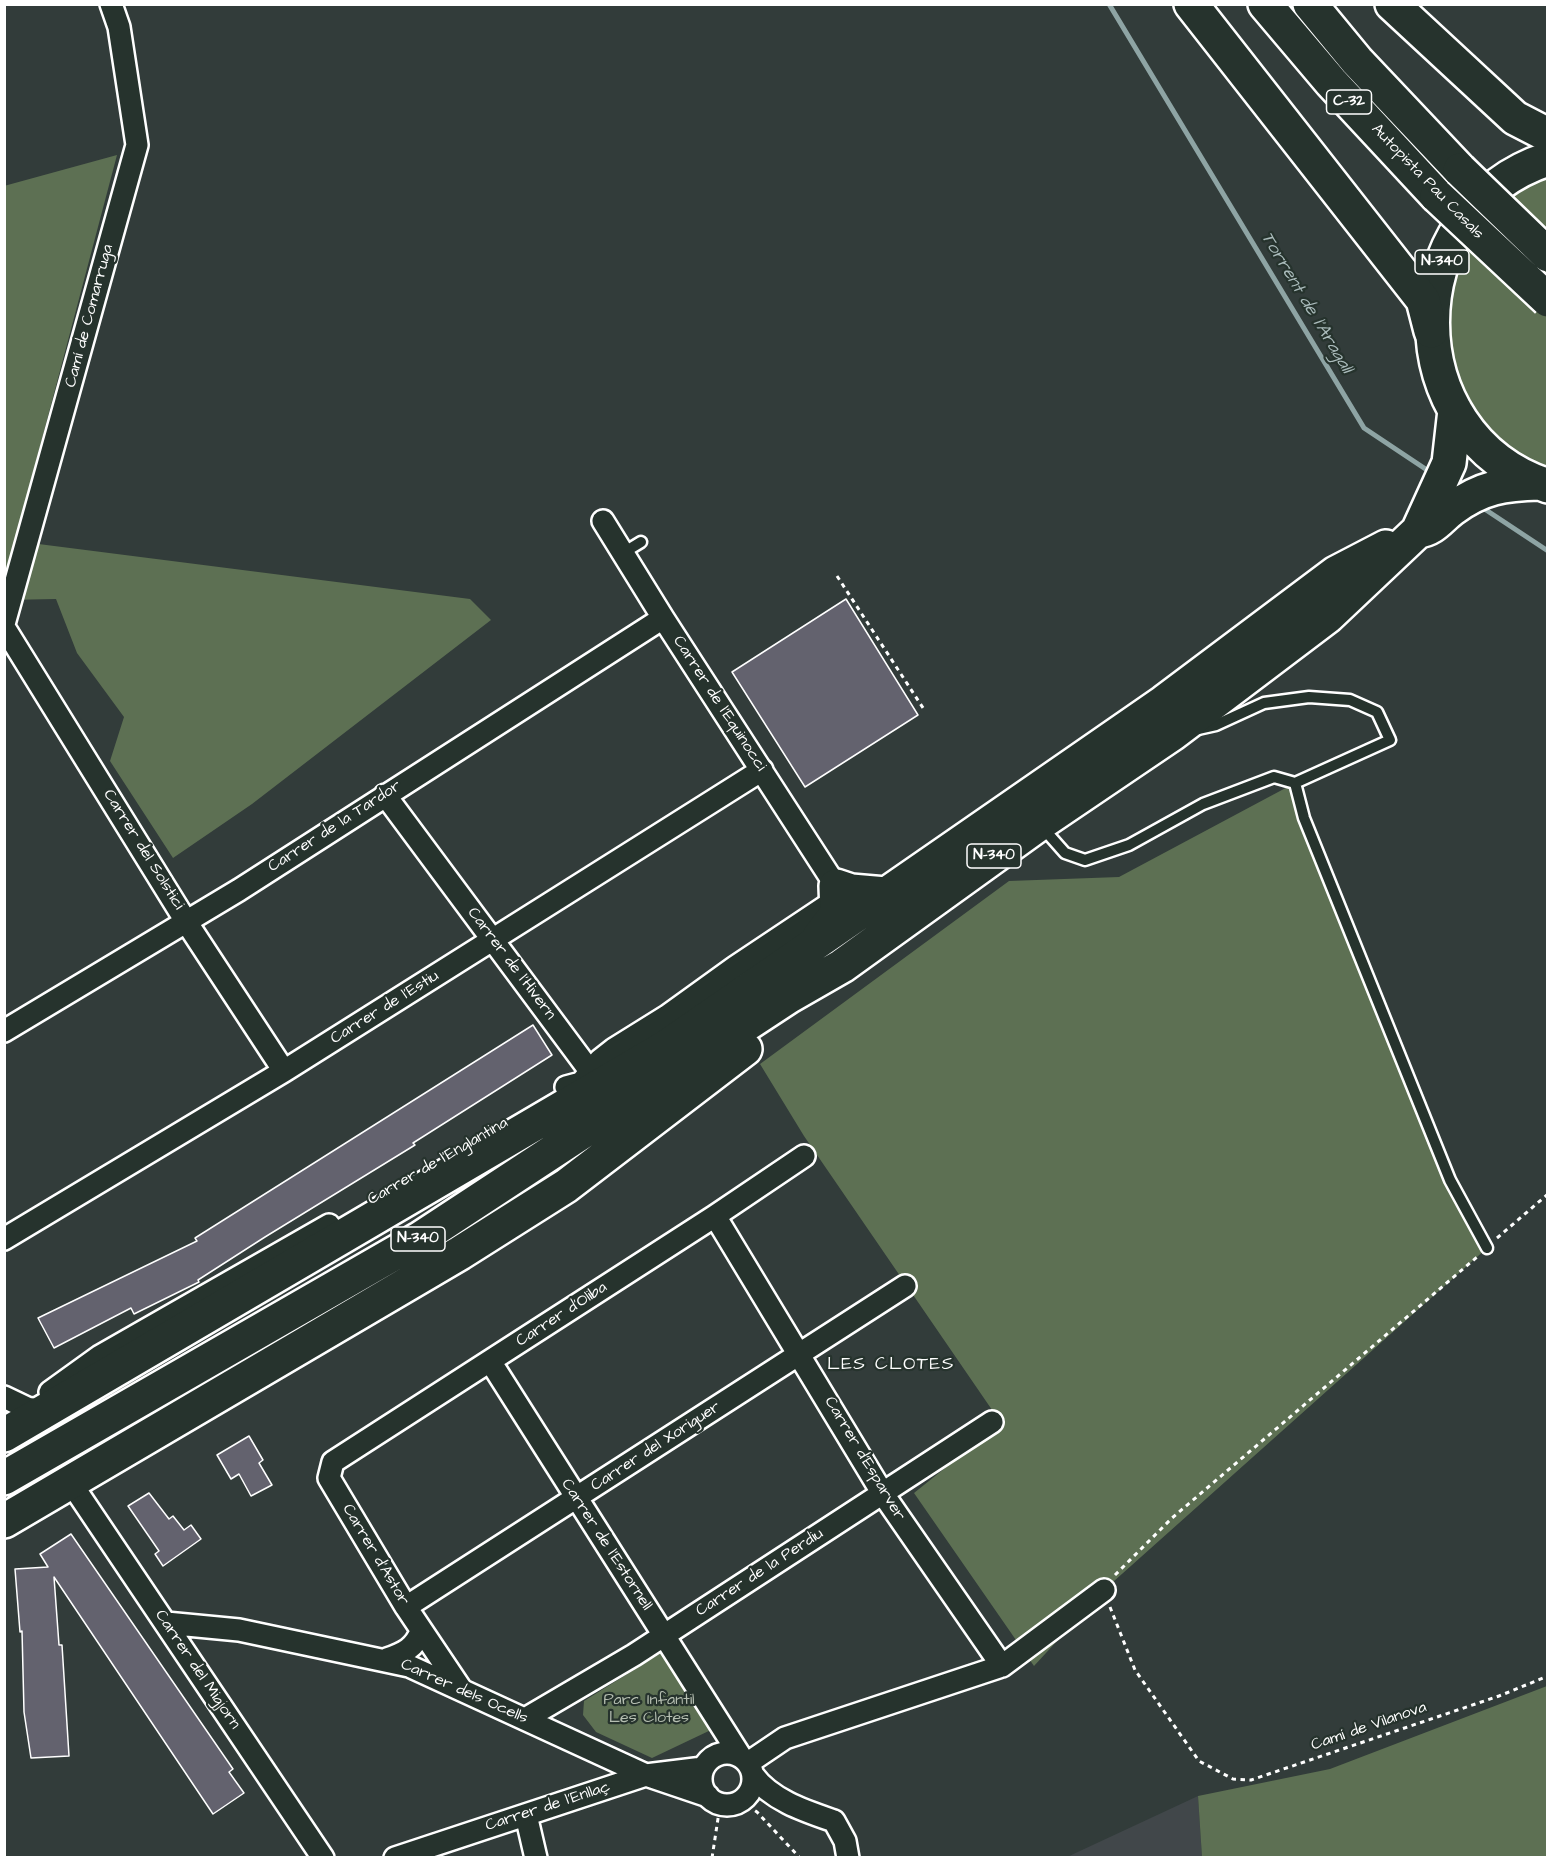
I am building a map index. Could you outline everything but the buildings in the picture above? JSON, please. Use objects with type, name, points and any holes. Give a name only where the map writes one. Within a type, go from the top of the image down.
[{"type":"main road","points":[[1191,4],[1423,300],[1431,331]]},
{"type":"main road","name":"Autopista Pau Casals","points":[[1265,4],[1331,82],[1437,196],[1548,300]]},
{"type":"main road","name":"Autopista Pau Casals","points":[[1310,4],[1357,61],[1460,170],[1548,255]]},
{"type":"main road","points":[[1392,4],[1515,118],[1548,135]]},
{"type":"main road","name":"N-340","points":[[1544,484],[1491,454],[1466,426],[1443,385],[1431,331],[1434,289],[1447,248],[1458,229],[1485,196],[1501,183],[1548,159]]},
{"type":"main road","name":"N-340","points":[[4,1478],[420,1238],[789,997],[819,981],[1039,824],[1172,734],[1328,616],[1413,535],[1449,463],[1455,410]]},
{"type":"main road","name":"N-340","points":[[1413,535],[1430,529],[1452,509],[1480,492],[1503,484],[1544,484]]},
{"type":"main road","points":[[19,1412],[664,1048],[1164,702],[1336,573],[1413,535]]},
{"type":"main road","points":[[805,951],[824,932],[837,912],[836,893],[851,891],[886,894]]},
{"type":"main road","points":[[8,1521],[460,1254],[566,1186],[667,1111],[766,1032],[799,1005],[819,981]]},
{"type":"street","name":"Camí de Comarruga","points":[[4,626],[137,145],[119,27],[111,4]]},
{"type":"street","name":"Carrer de l'Equinocci","points":[[603,521],[632,548],[663,618],[762,770],[836,893]]},
{"type":"street","name":"Carrer de la Tardor","points":[[4,1031],[187,922],[663,618]]},
{"type":"street","name":"Carrer del Solstici","points":[[4,626],[187,922],[284,1071]]},
{"type":"street","name":"Carrer de l'Estiu","points":[[4,1239],[284,1071],[762,770]]},
{"type":"street","name":"Carrer de l'Hivern","points":[[385,795],[590,1071]]},
{"type":"street","name":"Carrer de l'Englantina","points":[[19,1412],[100,1356],[568,1086],[581,1083],[590,1071],[614,1049],[667,1016],[836,893]]},
{"type":"street","points":[[590,1071],[612,1067],[648,1048],[664,1048]]},
{"type":"street","name":"Carrer d'Oliba","points":[[329,1478],[333,1462],[716,1216],[804,1156]]},
{"type":"street","name":"Carrer d'Esparver","points":[[716,1216],[801,1354],[883,1494],[1002,1666]]},
{"type":"street","name":"Carrer del Xoriguer","points":[[406,1607],[905,1286]]},
{"type":"street","name":"Carrer de l'Estornell","points":[[490,1361],[575,1498],[747,1765]]},
{"type":"street","name":"Carrer de la Perdiu","points":[[525,1719],[665,1635],[992,1422]]},
{"type":"street","name":"Carrer d'Astor","points":[[329,1478],[421,1631],[461,1689]]},
{"type":"street","name":"Carrer del Migjorn","points":[[71,1483],[323,1857]]},
{"type":"street","points":[[747,1765],[785,1738],[1002,1666],[1104,1590]]},
{"type":"street","name":"Carrer dels Ocells","points":[[166,1623],[239,1630],[387,1659],[461,1689],[645,1774],[723,1800]]},
{"type":"street","points":[[387,1659],[408,1651],[418,1641],[421,1631]]},
{"type":"street","points":[[724,1727],[701,1780],[723,1800],[749,1793],[747,1765]]},
{"type":"street","points":[[711,1761],[732,1753],[747,1765],[763,1788],[806,1811],[834,1821],[845,1841],[848,1857]]},
{"type":"street","name":"Carrer de l'Enllaç","points":[[395,1857],[645,1774],[711,1761]]},
{"type":"street","points":[[526,1815],[536,1857]]},
{"type":"lane","points":[[1039,824],[1065,853],[1085,860],[1129,845],[1203,804],[1274,777],[1295,783],[1390,740],[1377,712],[1350,700],[1310,697],[1264,703],[1216,724],[1172,734]]},
{"type":"lane","points":[[1295,783],[1304,818],[1450,1180],[1487,1248]]},
{"type":"path","points":[[837,576],[925,711]]},
{"type":"path","points":[[1104,1590],[1106,1584],[1172,1518],[1548,1194]]},
{"type":"path","name":"Camí de Vilanova","points":[[1104,1590],[1135,1670],[1199,1761],[1233,1779],[1251,1780],[1499,1696],[1548,1676]]},
{"type":"path","points":[[712,1857],[723,1800],[757,1812],[800,1857]]},
{"type":"shaded area","points":[[1198,1796],[1202,1857],[1067,1857]]},
{"type":"green space","points":[[117,155],[15,541],[470,599],[491,620],[252,804],[173,858],[110,761],[124,717],[77,653],[56,599],[5,600],[4,186]]},
{"type":"green space","points":[[1547,169],[1547,474],[1493,442],[1447,371],[1444,287],[1482,212]]},
{"type":"green space","points":[[1295,783],[1450,1180],[1487,1248],[1104,1590],[1034,1666],[914,1493],[1001,1423],[804,1136],[760,1064],[1009,881],[1119,877]]},
{"type":"green space","name":"Parc Infantil Les Clotes","points":[[661,1653],[713,1729],[652,1758],[596,1732],[583,1715],[584,1701]]},
{"type":"green space","points":[[1547,1686],[1547,1857],[1202,1857],[1198,1796],[1330,1769]]},
{"type":"waterway","name":"Torrent de l'Aragall","points":[[1109,4],[1364,428],[1433,474]]},
{"type":"waterway","name":"Torrent de l'Aragall","points":[[1480,506],[1548,551]]},
{"type":"district","name":"LES CLOTES","points":[[891,1365]]}]
